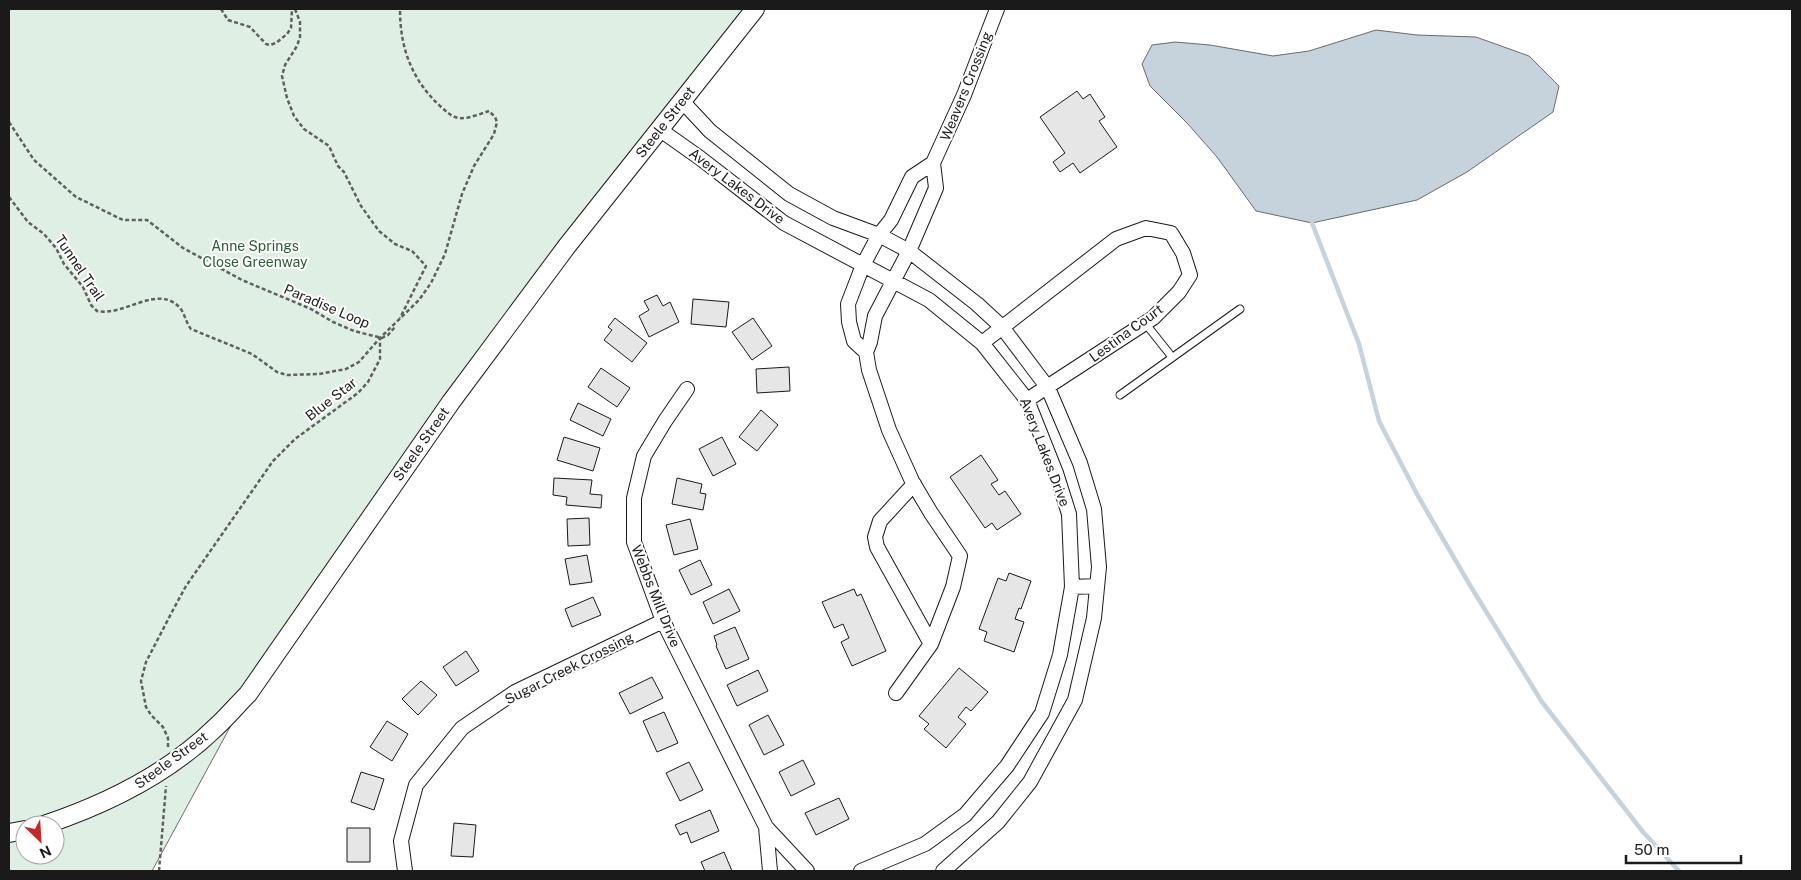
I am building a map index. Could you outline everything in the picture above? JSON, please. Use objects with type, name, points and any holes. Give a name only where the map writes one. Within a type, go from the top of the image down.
[{"type":"street","name":"Steele Street","points":[[65,818],[104,803],[145,781],[183,755],[209,733],[248,694],[451,402],[567,246],[755,9]]},
{"type":"street","name":"Weavers Crossing","points":[[866,352],[875,316],[910,251],[936,188],[934,163],[964,95],[997,9]]},
{"type":"street","name":"Avery Lakes Drive","points":[[682,101],[710,131],[789,194],[833,218],[879,235],[910,251],[977,304],[1002,327],[1048,388]]},
{"type":"street","name":"Avery Lakes Drive","points":[[659,129],[784,222],[929,300],[982,343],[1027,400],[1056,473],[1069,514],[1072,586],[1060,655],[1042,713],[1007,766],[965,815],[925,844],[861,871]]},
{"type":"street","points":[[896,693],[931,644],[954,588],[960,556],[930,512],[914,484],[889,430],[868,370],[866,352],[854,341],[849,322],[848,304],[879,235],[891,220],[912,177],[934,163]]},
{"type":"street","name":"Lestina Court","points":[[1002,327],[1116,239],[1146,228],[1170,233],[1183,252],[1190,276],[1179,292],[1153,318],[1027,400]]},
{"type":"street","points":[[982,343],[1002,327]]},
{"type":"street","points":[[943,871],[998,822],[1030,782],[1076,700],[1094,618],[1099,567],[1094,509],[1080,463],[1048,388]]},
{"type":"street","name":"Webbs Mill Drive","points":[[687,389],[644,456],[634,498],[634,542],[663,621],[766,827],[807,871]]},
{"type":"street","points":[[914,484],[880,521],[875,537],[877,548],[931,644]]},
{"type":"street","points":[[1072,586],[1097,586]]},
{"type":"street","name":"Sugar Creek Crossing","points":[[405,871],[401,841],[416,785],[462,728],[515,692],[663,621]]},
{"type":"street","name":"Webbs Mill Drive","points":[[766,827],[770,871]]},
{"type":"lane","points":[[1120,395],[1240,309]]},
{"type":"lane","points":[[1145,323],[1172,358]]},
{"type":"path","points":[[221,9],[228,20],[250,27],[266,44],[270,45],[276,43],[287,34],[291,28],[294,9]]},
{"type":"path","points":[[294,9],[298,13],[300,36],[297,46],[285,65],[282,76],[287,98],[294,116],[304,129],[329,146],[361,206],[379,231],[395,244],[412,251],[426,266],[397,323]]},
{"type":"path","points":[[380,338],[419,300],[427,288],[445,254],[462,194],[474,166],[494,134],[497,122],[494,114],[489,111],[456,118],[425,90],[406,56],[402,44],[400,9]]},
{"type":"path","name":"Paradise Loop","points":[[9,122],[34,160],[76,197],[123,220],[147,220],[183,248],[242,280],[311,308],[333,322],[380,338]]},
{"type":"path","name":"Tunnel Trail","points":[[9,197],[28,222],[44,234],[56,248],[64,264],[83,287],[91,305],[97,311],[113,311],[160,298],[168,299],[181,309],[191,329],[252,354],[277,372],[287,375],[319,374],[346,370],[359,362],[380,338]]},
{"type":"path","name":"Blue Star","points":[[167,756],[166,734],[163,726],[148,711],[143,699],[141,680],[146,662],[168,618],[186,586],[273,461],[295,440],[358,393],[368,382],[380,358],[380,338]]},
{"type":"path","points":[[159,871],[166,779]]},
{"type":"green space","name":"Anne Springs Close Greenway","points":[[9,9],[755,9],[668,119],[248,694],[152,871],[9,871]]},
{"type":"shaded area","points":[[1376,30],[1417,35],[1476,37],[1529,56],[1559,86],[1553,112],[1467,172],[1417,200],[1312,223],[1256,211],[1217,157],[1187,123],[1150,86],[1142,64],[1152,45],[1175,42],[1210,45],[1273,56],[1309,51]]},
{"type":"building","points":[[1077,91],[1083,99],[1090,94],[1105,117],[1099,121],[1117,147],[1080,173],[1073,163],[1060,172],[1053,162],[1065,153],[1040,117]]},
{"type":"building","points":[[657,295],[663,306],[670,302],[679,322],[649,337],[639,316],[649,310],[644,301]]},
{"type":"building","points":[[693,299],[729,302],[726,327],[691,324]]},
{"type":"building","points":[[615,318],[647,343],[632,362],[604,340],[612,330],[608,327]]},
{"type":"building","points":[[753,318],[772,346],[752,360],[732,332]]},
{"type":"building","points":[[789,367],[790,391],[757,393],[756,369]]},
{"type":"building","points":[[601,368],[630,388],[617,407],[588,387]]},
{"type":"building","points":[[578,403],[611,419],[603,436],[570,420]]},
{"type":"building","points":[[761,410],[778,425],[757,451],[739,437]]},
{"type":"building","points":[[564,437],[600,448],[593,471],[557,460]]},
{"type":"building","points":[[722,437],[736,464],[713,476],[699,449]]},
{"type":"building","points":[[981,455],[998,480],[991,484],[999,495],[1005,491],[1021,514],[997,530],[992,523],[985,528],[950,477]]},
{"type":"building","points":[[554,478],[592,480],[590,494],[602,495],[601,508],[566,505],[567,497],[553,495]]},
{"type":"building","points":[[677,478],[702,484],[700,493],[706,494],[703,510],[672,504]]},
{"type":"building","points":[[589,518],[590,545],[568,546],[567,519]]},
{"type":"building","points":[[690,519],[698,549],[674,555],[666,525]]},
{"type":"building","points":[[587,555],[592,582],[570,585],[565,559]]},
{"type":"building","points":[[700,560],[712,585],[691,595],[679,570]]},
{"type":"building","points":[[1009,573],[1031,581],[1021,609],[1019,608],[1015,619],[1024,622],[1014,652],[984,641],[987,632],[979,629],[998,578],[1006,581]]},
{"type":"building","points":[[729,589],[740,611],[713,624],[703,602]]},
{"type":"building","points":[[854,589],[857,596],[861,594],[886,651],[852,666],[841,642],[849,638],[843,624],[834,628],[822,602]]},
{"type":"building","points":[[593,597],[601,615],[572,627],[565,609]]},
{"type":"building","points":[[735,627],[749,659],[726,669],[716,646],[714,636]]},
{"type":"building","points":[[466,651],[479,671],[456,686],[443,667]]},
{"type":"building","points":[[959,668],[988,692],[971,711],[966,707],[958,717],[966,724],[946,748],[924,729],[929,724],[919,716]]},
{"type":"building","points":[[758,670],[768,691],[737,706],[727,685]]},
{"type":"building","points":[[652,677],[663,698],[630,714],[619,693]]},
{"type":"building","points":[[421,681],[437,695],[418,715],[402,699]]},
{"type":"building","points":[[664,712],[678,743],[657,752],[643,721]]},
{"type":"building","points":[[768,715],[784,745],[764,755],[749,725]]},
{"type":"building","points":[[387,721],[408,734],[392,761],[370,747]]},
{"type":"building","points":[[803,760],[815,784],[791,796],[779,772]]},
{"type":"building","points":[[689,762],[703,790],[680,801],[666,773]]},
{"type":"building","points":[[361,772],[384,779],[374,810],[351,802]]},
{"type":"building","points":[[839,798],[849,819],[816,835],[805,813]]},
{"type":"building","points":[[710,810],[719,831],[691,843],[687,832],[680,835],[675,825]]},
{"type":"building","points":[[454,823],[476,825],[473,857],[451,856]]},
{"type":"building","points":[[347,828],[370,828],[370,862],[347,862]]},
{"type":"building","points":[[724,852],[732,871],[705,871],[701,862]]},
{"type":"waterway","points":[[1312,223],[1359,344],[1379,421],[1418,496],[1471,587],[1542,702],[1643,832],[1679,871]]}]
